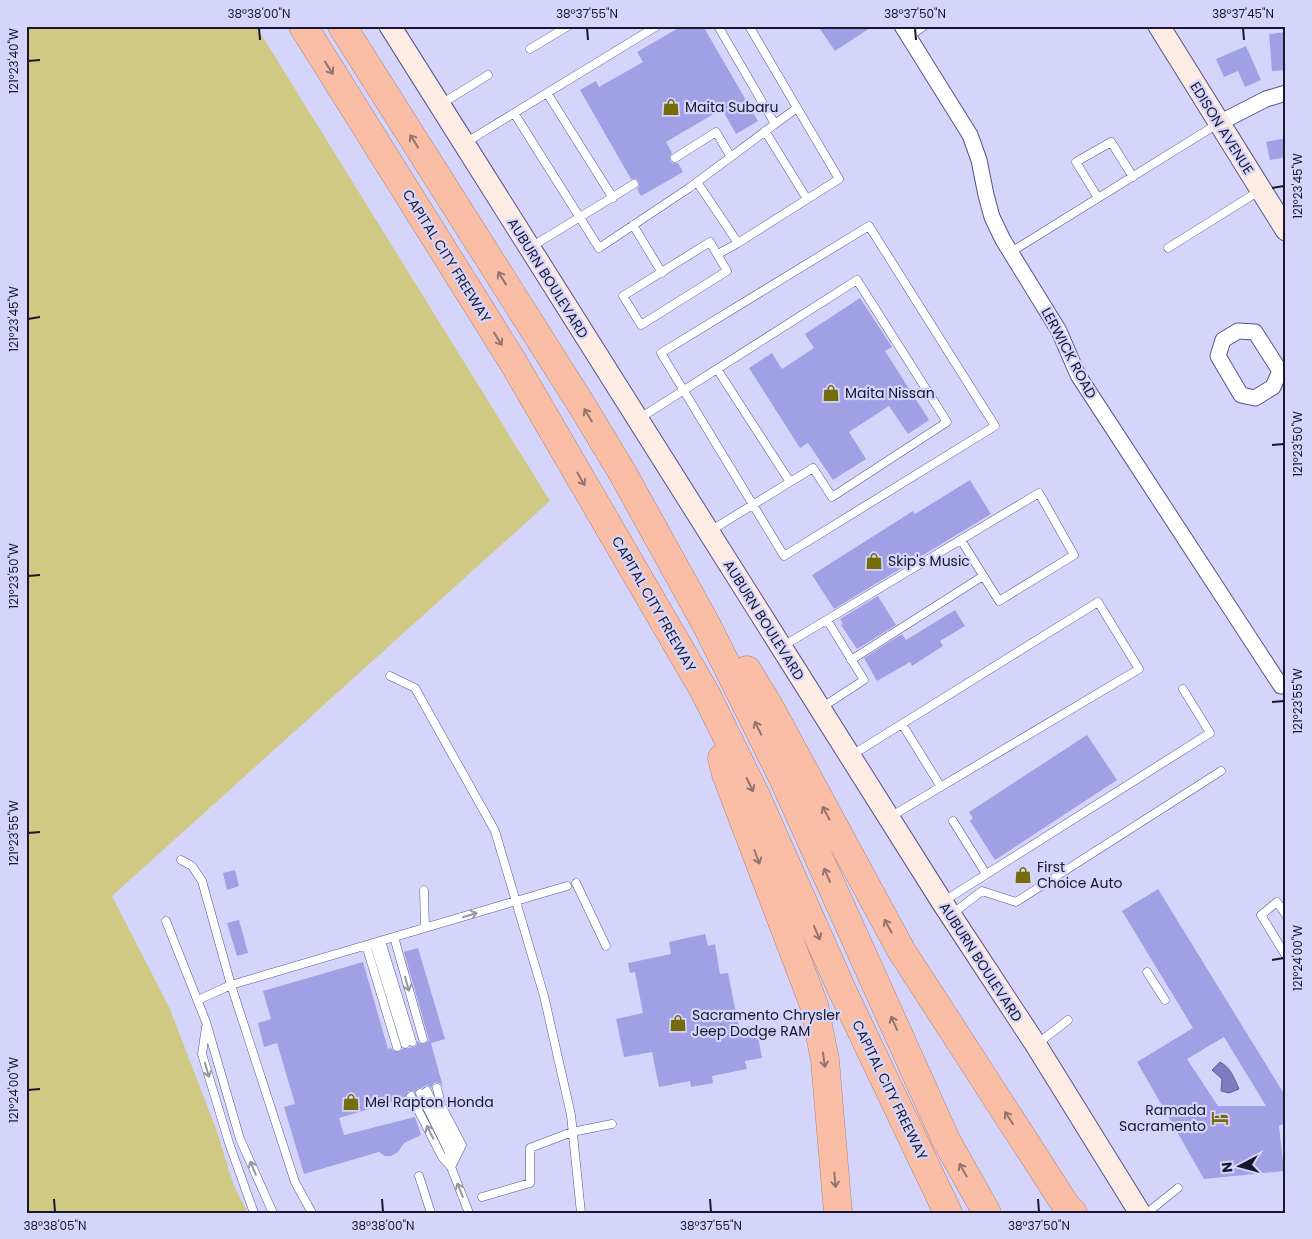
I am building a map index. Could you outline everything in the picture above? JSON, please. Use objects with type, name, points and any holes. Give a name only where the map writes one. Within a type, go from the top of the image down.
[{"type":"highway","name":"CAPITAL CITY FREEWAY","points":[[303,26],[513,362],[706,694],[755,794],[842,990],[948,1213]]},
{"type":"highway","name":"CAPITAL CITY FREEWAY","points":[[342,26],[581,404],[622,472],[706,624],[783,778],[946,1140],[987,1213]]},
{"type":"highway","points":[[622,472],[770,708],[901,950],[1069,1211]]},
{"type":"highway","points":[[706,694],[726,774],[814,1005],[825,1060],[838,1213]]},
{"type":"main road","name":"AUBURN BOULEVARD","points":[[390,26],[946,908],[1036,1045],[1140,1213]]},
{"type":"main road","name":"EDISON AVENUE","points":[[1158,26],[1286,230]]},
{"type":"street","name":"LERWICK ROAD","points":[[905,31],[970,135],[979,160],[992,217],[1003,240],[1059,331],[1078,375],[1281,686],[1286,683]]},
{"type":"street","points":[[1220,123],[1266,99],[1286,93]]},
{"type":"street","points":[[1238,331],[1255,332],[1279,356],[1280,371],[1273,387],[1255,398],[1241,395],[1218,356],[1223,340],[1238,331]]},
{"type":"lane","points":[[530,49],[568,26]]},
{"type":"lane","points":[[463,144],[657,26]]},
{"type":"lane","points":[[718,26],[775,124]]},
{"type":"lane","points":[[718,254],[839,179],[749,26]]},
{"type":"lane","points":[[905,31],[924,26]]},
{"type":"lane","points":[[439,105],[488,75]]},
{"type":"lane","points":[[548,93],[613,198]]},
{"type":"lane","points":[[514,113],[599,248],[697,182],[797,108]]},
{"type":"lane","points":[[1011,252],[1220,123]]},
{"type":"lane","points":[[765,131],[807,199]]},
{"type":"lane","points":[[675,158],[716,132],[731,157]]},
{"type":"lane","points":[[1098,198],[1076,162],[1111,142],[1132,177]]},
{"type":"lane","points":[[697,182],[738,243]]},
{"type":"lane","points":[[529,248],[634,184]]},
{"type":"lane","points":[[1168,248],[1261,190]]},
{"type":"lane","points":[[633,225],[662,273]]},
{"type":"lane","points":[[869,226],[995,426],[784,556],[754,504],[661,353],[869,226]]},
{"type":"lane","points":[[710,242],[718,254],[728,270],[641,325],[624,296],[710,242]]},
{"type":"lane","points":[[637,420],[857,280],[947,422],[832,497],[813,468],[708,532]]},
{"type":"lane","points":[[717,369],[790,482]]},
{"type":"lane","points":[[781,647],[1040,493],[1074,555],[999,601],[961,540]]},
{"type":"lane","points":[[852,660],[983,576]]},
{"type":"lane","points":[[850,756],[1098,602],[1139,669],[889,817]]},
{"type":"lane","points":[[820,709],[864,680],[827,620]]},
{"type":"lane","points":[[390,676],[415,688],[495,831],[544,996],[571,1115],[581,1213]]},
{"type":"lane","points":[[946,908],[986,874],[1210,733],[1183,689]]},
{"type":"lane","points":[[902,724],[941,787]]},
{"type":"lane","points":[[946,908],[982,891],[1016,902],[1222,771]]},
{"type":"lane","points":[[953,820],[986,874]]},
{"type":"lane","points":[[181,860],[192,866],[202,881],[231,985],[294,1182],[312,1213]]},
{"type":"lane","points":[[576,883],[606,946]]},
{"type":"lane","points":[[198,1000],[231,985],[567,886]]},
{"type":"lane","points":[[424,890],[425,928]]},
{"type":"lane","points":[[1286,915],[1277,902],[1261,915],[1286,956]]},
{"type":"lane","points":[[166,921],[206,1022],[240,1139],[273,1213]]},
{"type":"lane","points":[[394,937],[423,1039]]},
{"type":"lane","points":[[374,943],[404,1044],[374,943]]},
{"type":"lane","points":[[1147,972],[1166,1000]]},
{"type":"lane","points":[[1036,1045],[1068,1020]]},
{"type":"lane","points":[[206,1022],[202,1054],[228,1143],[254,1213]]},
{"type":"lane","points":[[437,1088],[441,1105],[462,1145],[451,1166]]},
{"type":"lane","points":[[423,1092],[455,1148],[451,1166]]},
{"type":"lane","points":[[411,1096],[442,1157],[451,1166],[470,1213]]},
{"type":"lane","points":[[482,1197],[530,1183],[530,1148],[572,1132],[612,1124]]},
{"type":"lane","points":[[420,1176],[431,1213]]},
{"type":"lane","points":[[1147,1213],[1178,1188]]},
{"type":"shaded area","points":[[26,26],[256,26],[550,501],[112,896],[170,1009],[216,1129],[234,1186],[248,1213],[26,1213]]},
{"type":"shaded area","points":[[1220,1062],[1230,1070],[1239,1089],[1229,1093],[1221,1091],[1222,1079],[1212,1070]]},
{"type":"building","points":[[682,26],[703,26],[758,121],[736,134],[722,109],[666,142],[672,153],[670,161],[678,163],[683,172],[641,196],[637,189],[639,182],[636,179],[631,179],[580,90],[596,81],[599,87],[643,62],[637,52]]},
{"type":"building","points":[[818,26],[873,26],[835,51]]},
{"type":"building","points":[[1286,32],[1286,70],[1272,71],[1269,34]]},
{"type":"building","points":[[1246,46],[1261,80],[1245,87],[1238,71],[1224,77],[1216,59]]},
{"type":"building","points":[[1286,138],[1286,157],[1270,160],[1266,142]]},
{"type":"building","points":[[860,298],[892,347],[885,351],[929,420],[908,434],[889,406],[849,432],[866,459],[833,480],[808,443],[800,448],[749,368],[772,353],[782,369],[814,348],[805,334]]},
{"type":"building","name":"Skip's Music","points":[[970,480],[991,514],[834,609],[812,575],[913,511],[915,514]]},
{"type":"building","points":[[878,596],[896,625],[857,649],[841,625],[843,624],[840,619]]},
{"type":"building","points":[[955,610],[965,626],[940,641],[943,646],[912,666],[910,662],[877,681],[864,658],[902,634],[906,640]]},
{"type":"building","points":[[1087,735],[1117,780],[995,860],[970,821],[973,818],[969,812]]},
{"type":"building","points":[[235,870],[239,886],[227,890],[223,873]]},
{"type":"building","points":[[1158,889],[1286,1097],[1286,1122],[1279,1126],[1284,1171],[1204,1179],[1137,1062],[1193,1028],[1122,911]],"holes":[[[1224,1037],[1266,1106],[1218,1106],[1187,1059]]]},
{"type":"building","points":[[239,920],[248,953],[237,956],[227,923]]},
{"type":"building","points":[[705,934],[708,946],[715,944],[720,974],[728,973],[739,1028],[756,1025],[762,1058],[745,1061],[747,1069],[712,1076],[713,1083],[691,1087],[690,1081],[659,1087],[652,1052],[624,1057],[616,1019],[643,1013],[635,972],[630,973],[628,963],[671,954],[669,942]]},
{"type":"building","points":[[418,948],[445,1039],[431,1043],[443,1087],[436,1082],[432,1088],[427,1085],[418,1088],[415,1092],[408,1091],[406,1098],[339,1118],[344,1135],[415,1117],[421,1135],[404,1143],[398,1152],[391,1156],[385,1156],[379,1152],[304,1174],[284,1107],[295,1104],[277,1043],[264,1047],[258,1023],[271,1019],[263,991],[363,962],[388,1049],[391,1048],[398,1052],[402,1049],[414,1047],[417,1041],[424,1044],[429,1040],[404,952]]},
{"type":"place","name":"Maita Subaru","points":[[671,107]]},
{"type":"place","name":"Maita Nissan","points":[[831,393]]},
{"type":"place","name":"Skip's Music","points":[[874,561]]},
{"type":"place","name":"First Choice Auto","points":[[1023,875]]},
{"type":"place","name":"Sacramento Chrysler Jeep Dodge RAM","points":[[678,1023]]},
{"type":"place","name":"Mel Rapton Honda","points":[[351,1102]]},
{"type":"place","name":"Ramada Sacramento","points":[[1220,1118]]}]
